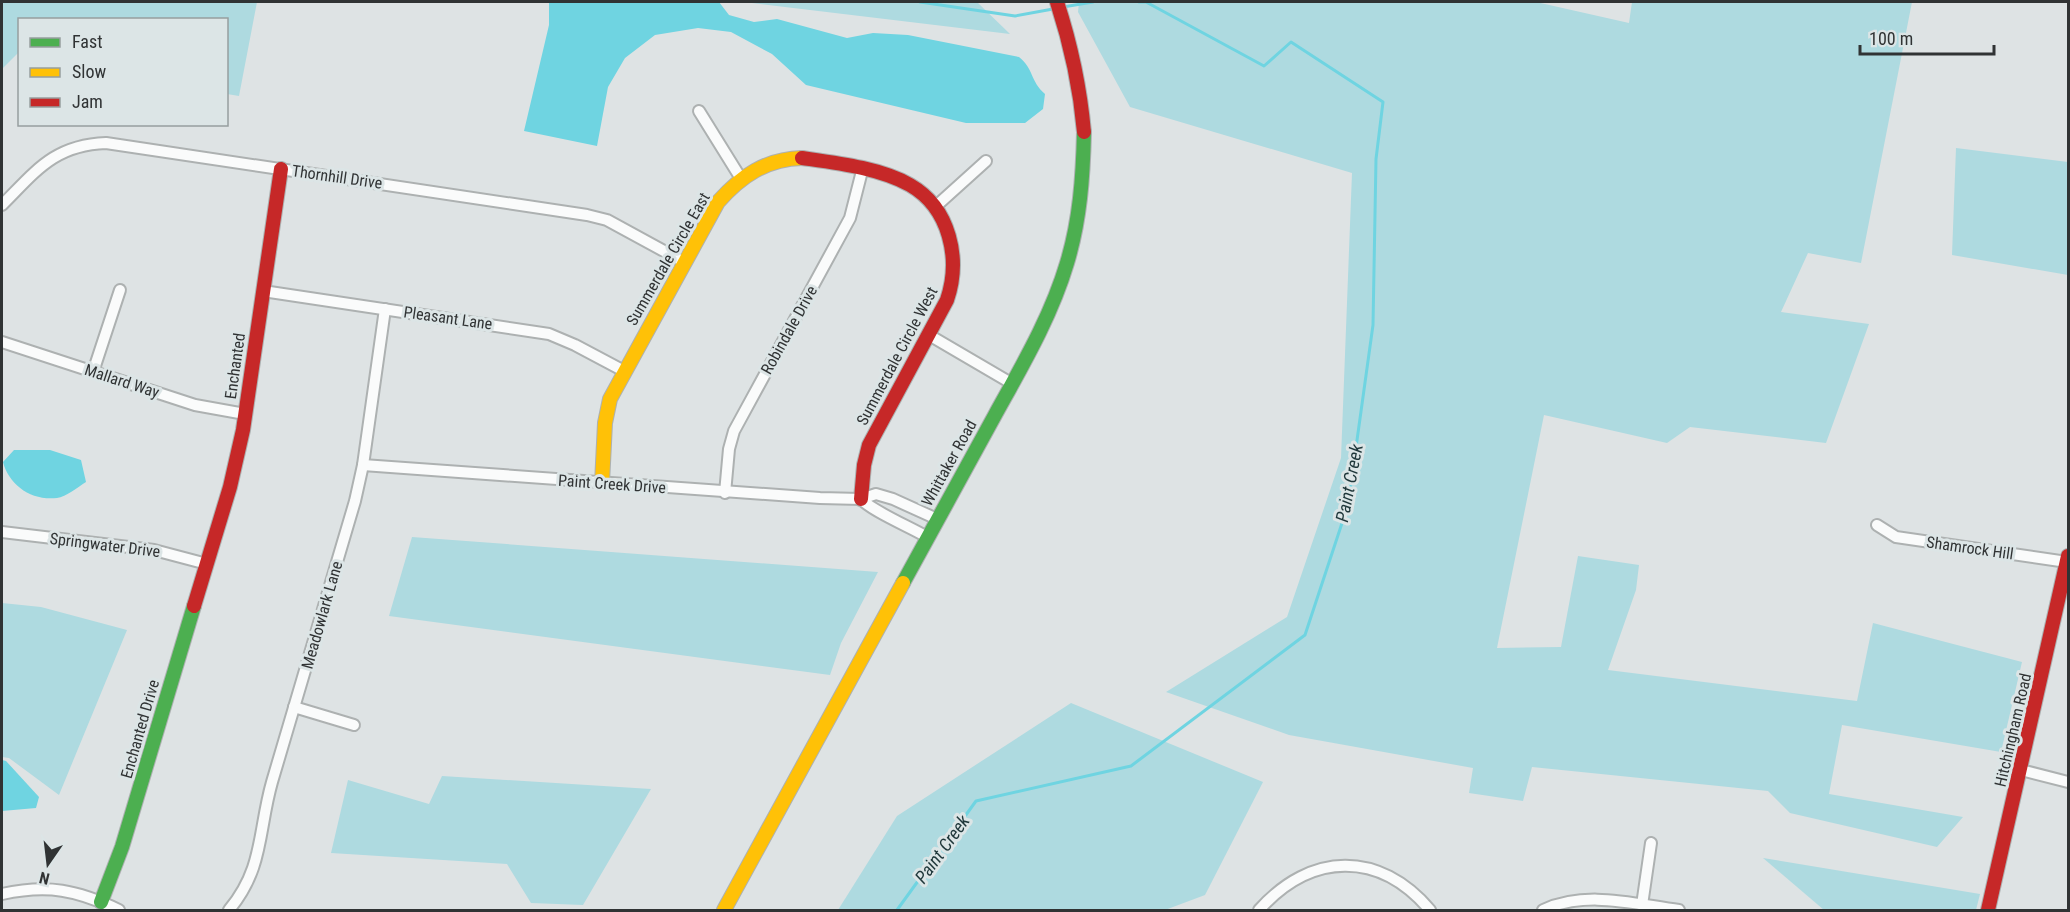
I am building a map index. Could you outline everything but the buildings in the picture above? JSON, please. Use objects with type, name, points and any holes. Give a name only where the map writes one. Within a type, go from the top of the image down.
[{"type":"street","name":"Whittaker Road","points":[[724,910],[1038,337],[1058,294],[1068,266],[1082,200],[1085,116],[1075,52],[1057,2]]},
{"type":"street","points":[[699,111],[740,177]]},
{"type":"street","name":"Thornhill Drive","points":[[2,205],[48,160],[69,149],[92,143],[106,143],[587,215],[607,220],[684,262]]},
{"type":"street","name":"Summerdale Circle East","points":[[602,483],[607,410],[624,371],[718,202],[740,177],[763,164],[788,158],[810,159],[862,171]]},
{"type":"street","points":[[935,207],[986,161]]},
{"type":"street","name":"Enchanted","points":[[207,564],[230,487],[245,414],[281,169]]},
{"type":"street","name":"Summerdale Circle West","points":[[861,499],[868,448],[948,299],[954,267],[949,232],[935,207],[912,186],[862,171]]},
{"type":"street","name":"Robindale Drive","points":[[725,493],[729,449],[734,431],[850,218],[862,171]]},
{"type":"street","points":[[93,372],[120,290]]},
{"type":"street","name":"Pleasant Lane","points":[[263,291],[549,334],[624,371]]},
{"type":"street","name":"Meadowlark Lane","points":[[229,910],[244,892],[256,864],[270,791],[355,501],[363,465],[386,309]]},
{"type":"street","points":[[929,335],[1011,383]]},
{"type":"street","name":"Mallard Way","points":[[2,342],[195,405],[245,414]]},
{"type":"street","name":"Paint Creek Drive","points":[[363,465],[725,493],[861,499],[869,495],[883,496],[937,519]]},
{"type":"street","name":"Paint Creek Drive","points":[[861,499],[868,506],[891,516],[927,537]]},
{"type":"street","name":"Shamrock Hill","points":[[1876,525],[1896,537],[2068,559]]},
{"type":"street","name":"Springwater Drive","points":[[2,532],[154,550],[207,564]]},
{"type":"street","name":"Hitchingham Road","points":[[1988,910],[2068,559]]},
{"type":"street","name":"Enchanted Drive","points":[[101,902],[126,835],[207,564]]},
{"type":"street","points":[[294,707],[354,725]]},
{"type":"street","points":[[2021,770],[2068,782]]},
{"type":"street","points":[[1641,905],[1651,843]]},
{"type":"street","points":[[1258,910],[1283,886],[1304,874],[1327,867],[1353,866],[1383,873],[1418,896],[1430,910]]},
{"type":"street","points":[[2,894],[28,888],[64,889],[119,910]]},
{"type":"street","points":[[1544,910],[1558,904],[1585,899],[1679,910]]},
{"type":"shaded area","points":[[2,2],[257,2],[239,96],[228,94],[228,18],[18,18],[18,53],[2,69]]},
{"type":"shaded area","points":[[744,2],[977,2],[1010,34]]},
{"type":"shaded area","points":[[1079,2],[1536,2],[1629,23],[1632,2],[1912,2],[1861,263],[1808,253],[1781,312],[1869,324],[1826,443],[1690,427],[1667,443],[1544,415],[1497,648],[1561,647],[1578,556],[1639,565],[1636,590],[1608,670],[1857,701],[1873,623],[2022,662],[2001,752],[1842,725],[1829,794],[1963,817],[1937,847],[1790,813],[1768,791],[1532,767],[1523,801],[1469,793],[1473,768],[1289,735],[1166,692],[1287,617],[1341,458],[1352,173],[1130,107],[1078,12]]},
{"type":"shaded area","points":[[1956,148],[2068,162],[2068,275],[1952,255]]},
{"type":"shaded area","points":[[412,537],[878,572],[841,643],[830,675],[389,616]]},
{"type":"shaded area","points":[[2,603],[41,607],[127,630],[59,795],[9,758],[2,757]]},
{"type":"shaded area","points":[[1071,703],[1263,782],[1205,895],[1165,910],[838,910],[897,816]]},
{"type":"shaded area","points":[[442,776],[651,789],[583,905],[531,903],[507,864],[331,853],[348,780],[429,804]]},
{"type":"shaded area","points":[[1763,858],[1980,894],[1976,910],[1824,910]]},
{"type":"water","points":[[549,2],[719,2],[729,15],[754,22],[777,19],[847,38],[873,33],[908,35],[1019,57],[1045,94],[1043,109],[1025,123],[966,123],[806,85],[772,54],[731,32],[698,28],[655,35],[625,58],[608,87],[597,146],[524,131],[549,25]]},
{"type":"water","points":[[14,450],[50,450],[81,460],[86,482],[68,494],[57,498],[30,494],[22,490],[10,478],[3,462]]},
{"type":"water","points":[[2,760],[6,761],[39,797],[36,808],[2,811]]},
{"type":"waterway","name":"Paint Creek","points":[[920,2],[1015,16],[1053,9]]},
{"type":"waterway","name":"Paint Creek","points":[[1063,7],[1093,2]]},
{"type":"waterway","name":"Paint Creek","points":[[897,910],[976,801],[1131,766],[1305,635],[1348,505],[1373,325],[1376,159],[1383,102],[1291,42],[1264,66],[1146,2],[1139,2]]},
{"type":"traffic: fast","points":[[903,583],[1025,360],[1053,303],[1067,263],[1078,215],[1084,132]]},
{"type":"traffic: fast","points":[[101,902],[122,847],[194,606]]},
{"type":"traffic: slow","points":[[602,483],[605,423],[610,399],[718,202],[736,184],[755,171],[777,162],[802,158]]},
{"type":"traffic: slow","points":[[724,910],[903,583]]},
{"type":"traffic: jam","points":[[1057,2],[1074,66],[1084,132]]},
{"type":"traffic: jam","points":[[802,158],[872,170],[910,185],[935,207],[949,236],[952,252],[953,268],[947,300],[869,445],[864,465],[861,499]]},
{"type":"traffic: jam","points":[[194,606],[230,487],[243,430],[281,169]]},
{"type":"traffic: jam","points":[[1988,910],[2068,556]]}]
